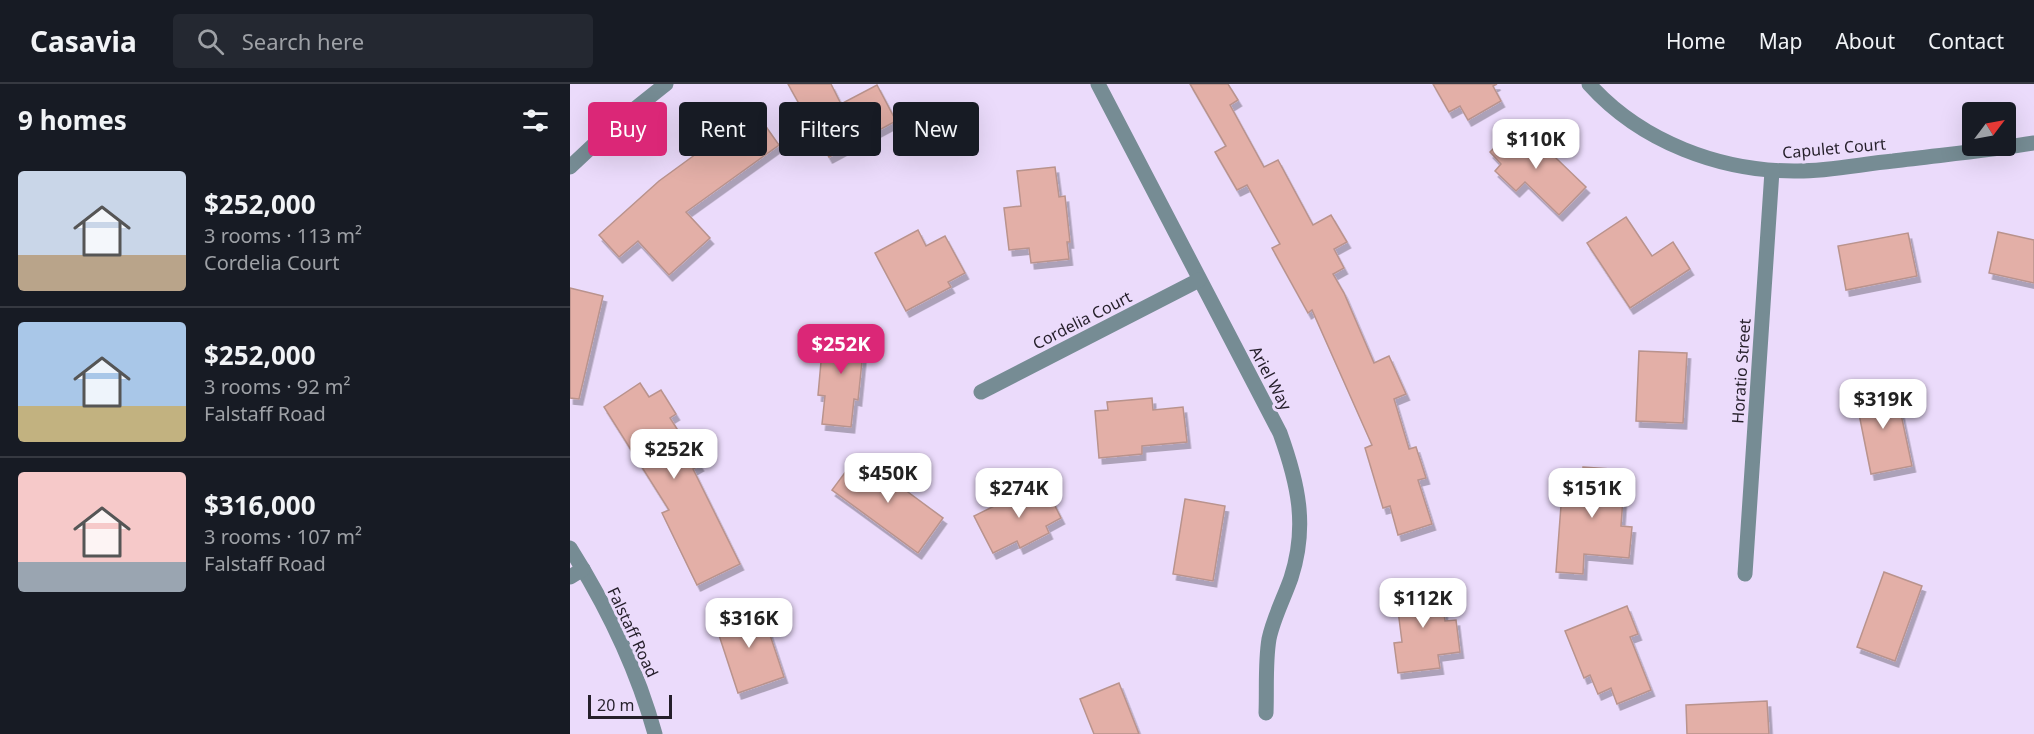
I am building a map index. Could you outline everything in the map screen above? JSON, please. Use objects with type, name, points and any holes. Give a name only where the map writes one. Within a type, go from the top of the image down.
[{"type":"street","points":[[570,167],[616,123],[666,84]]},
{"type":"street","name":"Ariel Way","points":[[1098,84],[1280,433],[1294,471],[1300,507],[1299,543],[1292,575],[1269,638],[1266,713]]},
{"type":"street","name":"Capulet Court","points":[[1589,84],[1631,121],[1670,144],[1709,159],[1772,171],[1801,171],[1995,149],[2034,142]]},
{"type":"street","name":"Horatio Street","points":[[1745,574],[1772,171]]},
{"type":"street","name":"Cordelia Court","points":[[981,392],[1199,280]]},
{"type":"street","name":"Falstaff Road","points":[[570,548],[577,573],[624,647],[650,714],[655,734]]},
{"type":"building","points":[[788,84],[831,84],[840,102],[798,102]]},
{"type":"building","points":[[1190,84],[1228,84],[1238,100],[1230,105],[1264,167],[1278,160],[1313,225],[1331,215],[1347,242],[1334,249],[1344,268],[1333,274],[1344,293],[1374,363],[1389,356],[1406,394],[1394,399],[1409,449],[1416,447],[1426,478],[1418,480],[1432,524],[1398,535],[1390,506],[1383,508],[1365,448],[1372,445],[1312,310],[1308,313],[1272,248],[1280,244],[1247,185],[1237,190],[1215,152],[1226,146]]},
{"type":"building","points":[[1433,84],[1497,84],[1493,86],[1501,101],[1468,120],[1460,106],[1449,112]]},
{"type":"building","points":[[877,85],[893,115],[893,123],[881,129],[881,102],[845,102]]},
{"type":"building","points":[[1516,126],[1523,139],[1529,132],[1586,187],[1559,215],[1525,182],[1516,191],[1495,171],[1501,164],[1490,152]]},
{"type":"building","points":[[767,128],[779,145],[767,154]]},
{"type":"building","points":[[693,156],[764,156],[686,212],[710,238],[669,275],[638,241],[619,257],[599,235],[659,181]]},
{"type":"building","points":[[1055,167],[1059,197],[1065,196],[1070,242],[1067,242],[1069,259],[1031,263],[1029,248],[1009,250],[1004,208],[1021,206],[1017,171]]},
{"type":"building","points":[[1626,217],[1652,256],[1673,242],[1690,269],[1630,308],[1587,243]]},
{"type":"building","points":[[918,230],[926,246],[945,236],[965,273],[948,282],[951,287],[906,311],[875,253]]},
{"type":"building","points":[[1998,232],[2034,240],[2034,283],[1989,273]]},
{"type":"building","points":[[1908,233],[1917,276],[1846,290],[1838,246]]},
{"type":"building","points":[[570,288],[603,296],[579,399],[570,398]]},
{"type":"building","points":[[824,329],[865,332],[858,400],[854,399],[851,427],[822,424],[825,396],[818,395]]},
{"type":"building","points":[[1639,351],[1687,353],[1683,423],[1636,421]]},
{"type":"building","points":[[640,383],[649,397],[661,390],[676,414],[670,418],[700,465],[693,469],[740,564],[697,585],[662,513],[669,510],[604,407]]},
{"type":"building","points":[[1895,386],[1912,466],[1871,474],[1855,394]]},
{"type":"building","points":[[1152,398],[1153,410],[1183,407],[1187,442],[1142,446],[1142,454],[1099,458],[1095,411],[1108,410],[1107,402]]},
{"type":"building","points":[[858,455],[943,518],[918,553],[832,490]]},
{"type":"building","points":[[1583,467],[1625,470],[1621,526],[1632,527],[1629,558],[1584,554],[1583,574],[1556,572],[1563,479],[1582,480]]},
{"type":"building","points":[[1043,482],[1061,518],[1046,526],[1049,533],[1020,548],[1017,541],[993,553],[974,516]]},
{"type":"building","points":[[1185,499],[1225,506],[1213,581],[1173,574]]},
{"type":"building","points":[[1884,572],[1922,586],[1895,661],[1857,647]]},
{"type":"building","points":[[1432,583],[1433,598],[1442,597],[1445,621],[1456,620],[1460,652],[1438,655],[1440,668],[1398,673],[1394,643],[1402,642],[1395,587]]},
{"type":"building","points":[[760,605],[784,677],[738,693],[714,620]]},
{"type":"building","points":[[1627,606],[1638,634],[1630,637],[1651,690],[1617,704],[1611,688],[1598,694],[1590,675],[1584,678],[1565,631]]},
{"type":"building","points":[[1119,683],[1139,734],[1094,734],[1080,699]]},
{"type":"building","points":[[1767,701],[1769,734],[1687,734],[1686,705]]}]
